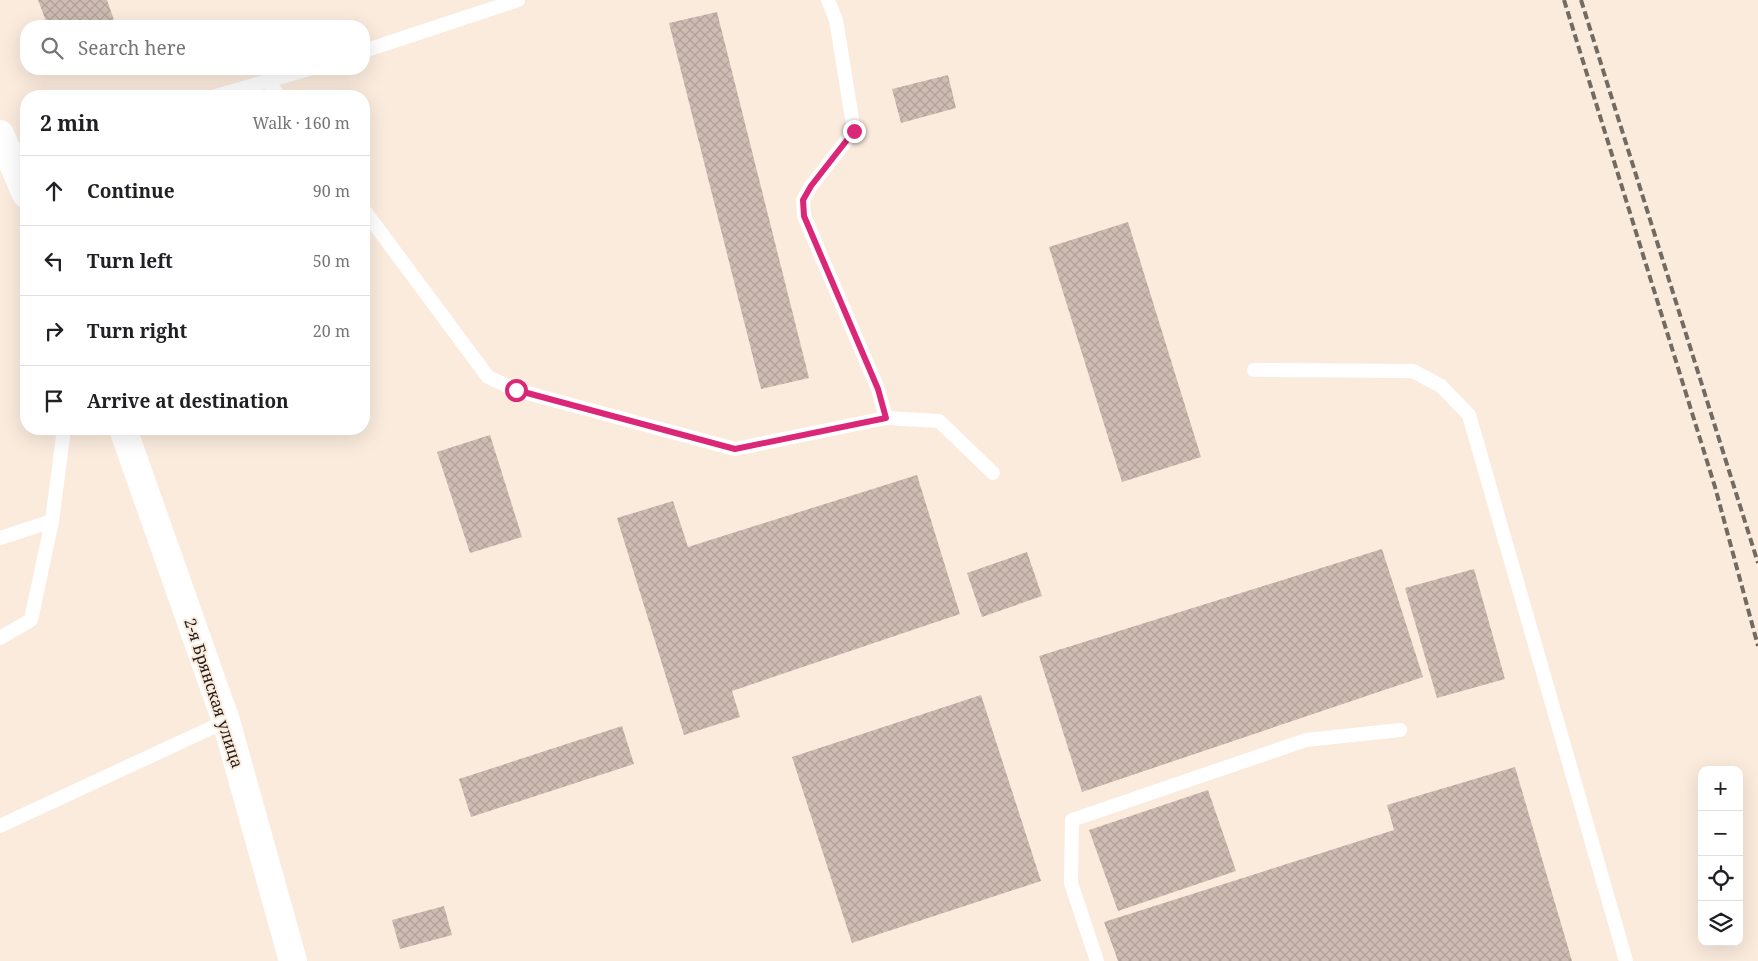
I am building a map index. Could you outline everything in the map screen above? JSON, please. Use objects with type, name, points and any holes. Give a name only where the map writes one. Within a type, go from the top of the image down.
[{"type":"street","points":[[11,145],[20,174]]},
{"type":"street","name":"2-я Брянская улица","points":[[126,435],[226,721],[293,961]]},
{"type":"lane","points":[[370,49],[518,0]]},
{"type":"lane","points":[[828,0],[836,20],[854,131],[811,186],[803,200],[804,216],[878,389],[886,418]]},
{"type":"lane","points":[[238,90],[290,75]]},
{"type":"lane","points":[[268,82],[274,90]]},
{"type":"lane","points":[[370,218],[488,377],[516,390],[735,449],[886,418],[939,421],[993,473]]},
{"type":"lane","points":[[1254,370],[1413,371],[1441,386],[1469,415],[1626,961]]},
{"type":"lane","points":[[0,638],[31,620],[52,521],[63,435]]},
{"type":"lane","points":[[0,538],[52,521]]},
{"type":"lane","points":[[0,826],[226,721]]},
{"type":"lane","points":[[1097,961],[1071,883],[1072,820],[1306,740],[1400,730]]},
{"type":"building","points":[[38,0],[107,0],[114,20],[46,20]]},
{"type":"building","points":[[717,12],[809,378],[761,389],[669,23]]},
{"type":"building","points":[[948,75],[956,108],[901,123],[892,89]]},
{"type":"building","points":[[1128,222],[1201,457],[1122,482],[1049,247]]},
{"type":"building","points":[[490,435],[522,537],[470,553],[437,452]]},
{"type":"building","points":[[917,475],[960,614],[732,691],[740,717],[684,735],[617,518],[673,501],[688,547]]},
{"type":"building","points":[[1382,549],[1423,677],[1082,792],[1039,656]]},
{"type":"building","points":[[1027,552],[1042,596],[982,617],[967,573]]},
{"type":"building","points":[[1474,569],[1505,679],[1437,698],[1405,588]]},
{"type":"building","points":[[981,695],[1041,881],[852,943],[792,757]]},
{"type":"building","points":[[622,726],[634,764],[471,817],[459,779]]},
{"type":"building","points":[[1515,767],[1572,961],[1118,961],[1104,922],[1394,830],[1387,805]]},
{"type":"building","points":[[1208,790],[1236,871],[1118,911],[1089,830]]},
{"type":"building","points":[[444,906],[452,935],[400,949],[392,920]]},
{"type":"railway","points":[[1564,0],[1715,487],[1758,646]]},
{"type":"railway","points":[[1581,0],[1758,563]]},
{"type":"route","points":[[516,390],[735,449],[886,418],[878,389],[804,216],[803,200],[811,186],[854,131]]}]
